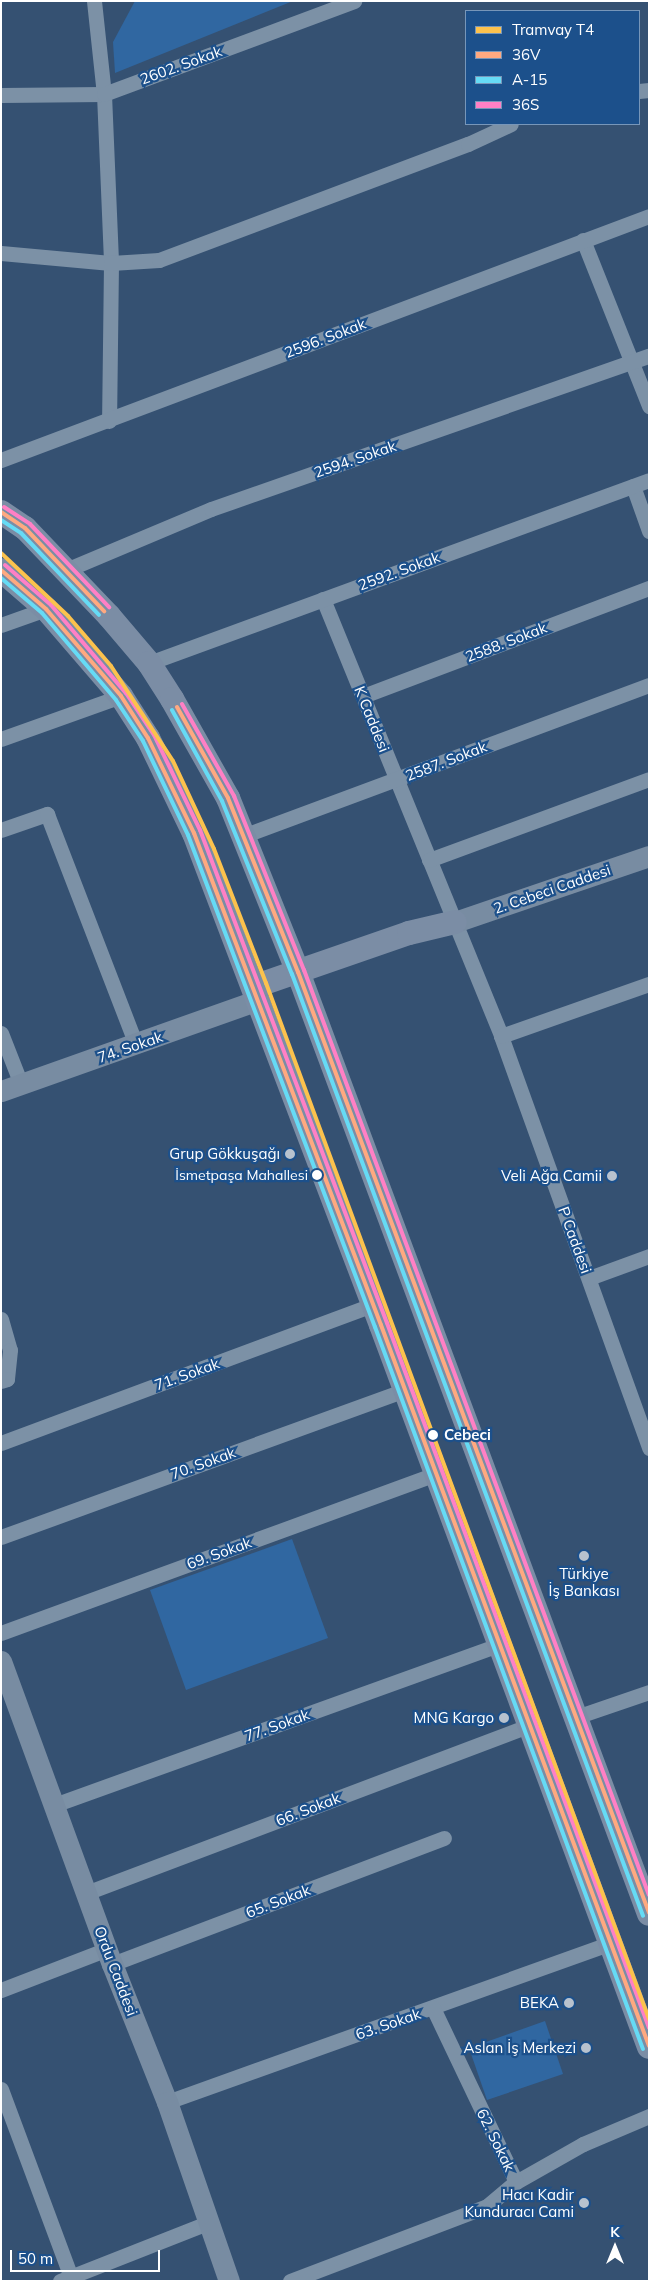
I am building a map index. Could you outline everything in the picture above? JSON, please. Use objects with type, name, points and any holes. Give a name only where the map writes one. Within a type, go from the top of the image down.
[{"type":"main road","points":[[1,512],[25,528],[66,570],[149,663],[172,699],[228,798],[301,979],[649,1914]]},
{"type":"main road","points":[[1,570],[46,609],[121,696],[148,738],[194,833],[405,1390],[609,1944],[649,2047]]},
{"type":"main road","name":"2. Cebeci Caddesi","points":[[455,922],[649,856]]},
{"type":"main road","points":[[256,994],[301,979],[409,933],[455,922]]},
{"type":"main road","name":"74. Sokak","points":[[1,1091],[136,1045],[256,994]]},
{"type":"main road","name":"Ordu Caddesi","points":[[2,1664],[109,1956],[167,2102],[229,2281]]},
{"type":"street","points":[[94,1],[104,94],[111,263],[109,420]]},
{"type":"street","name":"2602. Sokak","points":[[1,95],[104,94],[354,1]]},
{"type":"street","points":[[1,253],[111,263],[159,260],[468,144],[509,125]]},
{"type":"street","name":"2596. Sokak","points":[[1,460],[649,216]]},
{"type":"street","points":[[583,240],[649,406]]},
{"type":"street","name":"2594. Sokak","points":[[66,570],[211,509],[649,356]]},
{"type":"street","name":"2592. Sokak","points":[[149,663],[649,480]]},
{"type":"street","points":[[633,486],[649,531]]},
{"type":"street","name":"2588. Sokak","points":[[363,696],[649,588]]},
{"type":"street","name":"K Caddesi","points":[[323,599],[455,922]]},
{"type":"street","points":[[1,625],[46,609]]},
{"type":"street","name":"2587. Sokak","points":[[243,836],[398,780],[649,685]]},
{"type":"street","points":[[1,739],[121,696]]},
{"type":"street","points":[[429,860],[649,779]]},
{"type":"street","points":[[1,830],[47,814],[136,1045]]},
{"type":"street","name":"P Caddesi","points":[[455,922],[501,1036],[648,1443]]},
{"type":"street","points":[[501,1036],[649,984]]},
{"type":"street","points":[[1,1033],[21,1084]]},
{"type":"street","points":[[589,1278],[649,1256]]},
{"type":"street","name":"71. Sokak","points":[[1,1443],[373,1305]]},
{"type":"street","points":[[1,1319],[10,1350],[7,1379],[1,1381]]},
{"type":"street","name":"70. Sokak","points":[[1,1537],[405,1390]]},
{"type":"street","name":"69. Sokak","points":[[1,1633],[436,1474]]},
{"type":"street","name":"77. Sokak","points":[[54,1805],[499,1645]]},
{"type":"street","points":[[576,1717],[649,1692]]},
{"type":"street","name":"66. Sokak","points":[[86,1893],[529,1726]]},
{"type":"street","name":"65. Sokak","points":[[1,1990],[109,1956],[444,1838]]},
{"type":"street","name":"63. Sokak","points":[[167,2102],[609,1944]]},
{"type":"street","name":"62. Sokak","points":[[290,2281],[487,2206],[516,2182],[433,2008]]},
{"type":"street","points":[[1,2089],[66,2279],[98,2274],[210,2222]]},
{"type":"street","points":[[516,2182],[583,2144],[649,2116]]},
{"type":"shaded area","points":[[135,1],[293,1],[115,73],[113,42]]},
{"type":"shaded area","points":[[292,1539],[328,1638],[186,1690],[150,1590]]},
{"type":"shaded area","points":[[545,2021],[563,2074],[487,2100],[469,2048]]},
{"type":"tram line","name":"T4","points":[[1,553],[68,616],[111,666],[173,761],[214,849],[266,983],[649,2019]]},
{"type":"transit line","name":"36S","points":[[4,507],[30,524],[109,607]]},
{"type":"transit line","name":"36V","points":[[1,512],[25,528],[104,611]]},
{"type":"transit line","name":"A-15","points":[[1,520],[21,533],[99,615]]},
{"type":"transit line","name":"36S","points":[[5,565],[51,605],[126,693],[154,735],[200,830],[387,1323],[649,2028]]},
{"type":"transit line","name":"36V","points":[[1,570],[46,609],[121,696],[148,738],[194,833],[381,1325],[649,2046]]},
{"type":"transit line","name":"A-15","points":[[1,578],[42,613],[116,700],[143,741],[188,835],[375,1327],[643,2049]]},
{"type":"transit line","name":"36S","points":[[182,704],[234,796],[304,970],[649,1895]]},
{"type":"transit line","name":"36V","points":[[177,707],[228,798],[298,972],[649,1913]]},
{"type":"transit line","name":"A-15","points":[[172,710],[222,801],[292,974],[643,1916]]},
{"type":"place","name":"Grup Gökkuşağı","points":[[290,1154]]},
{"type":"place","name":"İsmetpaşa Mahallesi","points":[[317,1175]]},
{"type":"place","name":"Veli Ağa Camii","points":[[612,1176]]},
{"type":"place","name":"Cebeci","points":[[433,1435]]},
{"type":"place","name":"Türkiye İş Bankası","points":[[584,1556]]},
{"type":"place","name":"MNG Kargo","points":[[504,1718]]},
{"type":"place","name":"BEKA","points":[[569,2003]]},
{"type":"place","name":"Aslan İş Merkezi","points":[[586,2048]]},
{"type":"place","name":"Hacı Kadir Kunduracı Cami","points":[[584,2203]]}]
